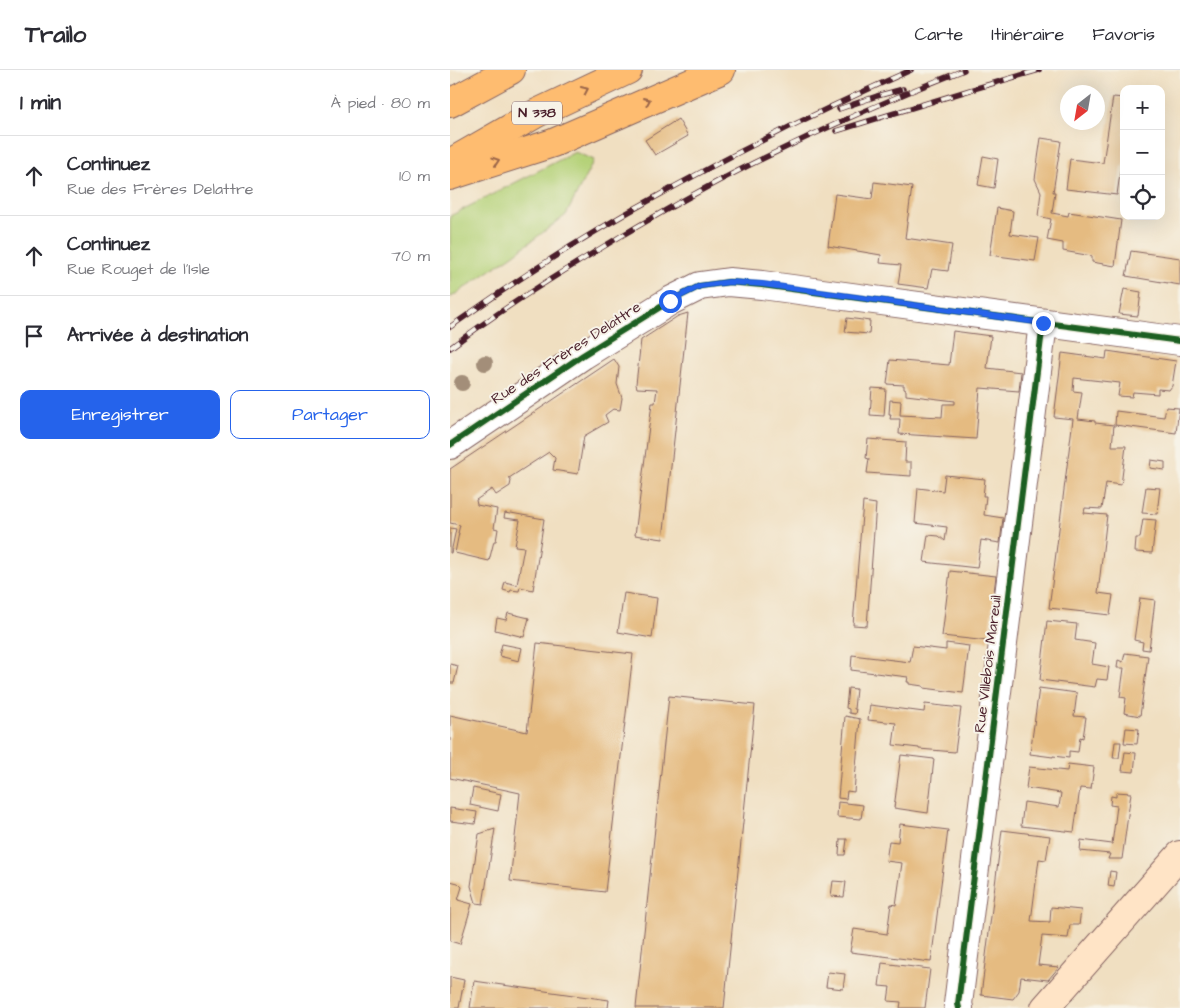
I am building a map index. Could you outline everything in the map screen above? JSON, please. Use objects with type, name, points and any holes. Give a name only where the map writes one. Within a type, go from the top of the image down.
[{"type":"highway","points":[[450,103],[511,70]]},
{"type":"highway","name":"N 338","points":[[450,163],[538,113],[628,70]]},
{"type":"highway","points":[[450,176],[553,143],[721,70]]},
{"type":"street","name":"Rue des Frères Delattre","points":[[450,445],[583,355],[670,301],[700,286],[729,282],[762,284],[1180,341]]},
{"type":"street","name":"Rue Villebois Mareuil","points":[[959,1008],[1043,323]]},
{"type":"street","points":[[1057,1002],[1180,855]]},
{"type":"green space","points":[[575,152],[594,160],[566,215],[513,255],[450,298],[450,216]]},
{"type":"building","points":[[1113,97],[1120,98],[1120,173],[1117,195],[1066,189],[1070,159],[1103,163]]},
{"type":"building","points":[[678,119],[688,136],[655,155],[645,140]]},
{"type":"building","points":[[1041,138],[1061,141],[1053,192],[1055,192],[1052,213],[1068,216],[1069,212],[1121,220],[1115,266],[1092,262],[1092,256],[1063,251],[1063,243],[1047,240],[1051,219],[1038,216],[1041,192],[1035,179]]},
{"type":"building","points":[[983,156],[998,159],[994,188],[978,185]]},
{"type":"building","points":[[874,182],[912,187],[905,238],[952,245],[948,271],[932,269],[928,288],[898,284],[901,265],[880,263],[881,255],[828,246],[835,194],[872,199]]},
{"type":"building","points":[[997,208],[1013,211],[1010,234],[1039,238],[1035,261],[990,255]]},
{"type":"building","points":[[1131,251],[1180,258],[1180,285],[1126,276]]},
{"type":"building","points":[[1124,289],[1141,292],[1138,316],[1119,314]]},
{"type":"building","points":[[688,313],[663,539],[635,535],[652,403],[655,403],[657,389],[637,388],[641,340],[678,316]]},
{"type":"building","points":[[847,318],[870,321],[869,334],[845,332]]},
{"type":"building","points":[[953,331],[991,336],[987,368],[1021,372],[1019,391],[980,388],[976,439],[899,434],[900,419],[890,419],[890,400],[901,401],[900,415],[942,417],[943,404],[955,404],[955,401],[906,395],[904,385],[887,384],[890,360],[949,365]]},
{"type":"building","points":[[1107,351],[1176,361],[1172,386],[1169,390],[1158,389],[1158,394],[1133,392],[1132,397],[1118,396],[1120,383],[1074,378],[1073,391],[1082,392],[1078,419],[1114,425],[1112,446],[1126,446],[1121,485],[1106,483],[1102,509],[1085,508],[1084,513],[1107,515],[1098,593],[1113,595],[1110,615],[1049,608],[1073,419],[1054,417],[1062,353],[1106,359]]},
{"type":"building","points":[[614,359],[619,367],[617,384],[622,398],[620,410],[613,409],[605,415],[608,422],[584,436],[578,474],[553,470],[555,458],[549,452],[509,478],[511,481],[510,486],[496,495],[492,489],[476,500],[477,505],[497,509],[494,528],[498,529],[489,561],[455,553],[460,525],[450,523],[450,469]]},
{"type":"building","points":[[872,388],[886,389],[884,416],[870,415]]},
{"type":"building","points":[[1166,407],[1179,408],[1176,433],[1115,425],[1116,411],[1164,417]]},
{"type":"building","points":[[868,439],[906,442],[905,462],[911,462],[911,476],[867,473],[869,459],[866,458]]},
{"type":"building","points":[[1151,460],[1165,462],[1165,470],[1150,468]]},
{"type":"building","points":[[945,475],[985,479],[983,496],[986,496],[984,515],[1003,518],[1000,543],[981,540],[977,568],[924,562],[928,535],[939,536],[945,541],[947,527],[915,523],[918,488],[943,491]]},
{"type":"building","points":[[1146,487],[1160,488],[1157,514],[1142,513]]},
{"type":"building","points":[[863,502],[876,504],[867,626],[853,625]]},
{"type":"building","points":[[505,513],[544,519],[533,590],[520,587],[519,591],[511,590],[510,592],[503,590],[505,582],[517,585],[524,547],[515,546],[520,520],[504,518]]},
{"type":"building","points":[[1143,519],[1156,520],[1152,553],[1135,552],[1136,538],[1140,538]]},
{"type":"building","points":[[450,528],[456,529],[451,553],[450,553]]},
{"type":"building","points":[[950,571],[996,576],[988,641],[942,636]]},
{"type":"building","points":[[624,593],[657,598],[652,638],[618,632]]},
{"type":"building","points":[[1140,598],[1155,600],[1149,650],[1142,649],[1143,642],[1134,640]]},
{"type":"building","points":[[508,613],[529,618],[524,637],[495,630],[497,618],[506,620]]},
{"type":"building","points":[[1047,621],[1077,624],[1075,640],[1095,643],[1092,664],[1109,667],[1107,680],[1097,679],[1095,687],[1040,680]]},
{"type":"building","points":[[537,643],[633,654],[605,892],[510,881],[520,793],[450,778],[450,715],[527,732]]},
{"type":"building","points":[[946,643],[969,646],[963,693],[909,684],[907,682],[908,677],[851,670],[852,655],[910,662],[913,646],[946,650]]},
{"type":"building","points":[[502,644],[522,648],[519,661],[499,656]]},
{"type":"building","points":[[1125,653],[1148,656],[1140,716],[1124,713],[1126,698],[1120,697],[1124,668],[1117,668],[1118,660],[1123,662]]},
{"type":"building","points":[[450,664],[458,666],[454,683],[450,683]]},
{"type":"building","points":[[848,688],[856,689],[855,714],[849,713],[849,709],[846,708]]},
{"type":"building","points":[[1039,688],[1077,693],[1074,716],[1086,717],[1083,738],[1080,737],[1078,752],[1069,751],[1069,758],[1030,754]]},
{"type":"building","points":[[669,696],[755,705],[724,1008],[636,1008]]},
{"type":"building","points":[[925,704],[961,708],[955,752],[893,745],[896,723],[868,720],[870,705],[924,712]]},
{"type":"building","points":[[845,716],[860,719],[854,792],[847,791],[846,799],[838,798]]},
{"type":"building","points":[[1126,728],[1139,729],[1137,744],[1124,743]]},
{"type":"building","points":[[1115,742],[1121,742],[1119,758],[1113,758]]},
{"type":"building","points":[[1125,752],[1136,753],[1134,772],[1122,771]]},
{"type":"building","points":[[901,755],[934,759],[928,813],[894,808]]},
{"type":"building","points":[[1068,764],[1094,767],[1091,789],[1080,788],[1074,832],[1021,826],[1024,802],[1059,807],[1061,793],[1026,788],[1029,767],[1067,771]]},
{"type":"building","points":[[473,788],[501,794],[498,811],[470,805]]},
{"type":"building","points":[[1116,792],[1131,793],[1122,859],[1108,859],[1110,854],[1080,851],[1081,840],[1112,844],[1117,806],[1110,805],[1111,796],[1116,797]]},
{"type":"building","points":[[838,802],[863,805],[861,819],[837,817]]},
{"type":"building","points":[[450,808],[477,812],[475,824],[450,821]]},
{"type":"building","points":[[900,824],[948,830],[931,962],[850,952],[854,929],[887,934],[891,904],[896,905],[902,863],[886,861],[889,841],[898,842]]},
{"type":"building","points":[[495,829],[483,904],[476,903],[471,886],[479,834]]},
{"type":"building","points":[[1002,830],[1050,836],[1046,860],[1039,859],[1031,921],[1050,922],[1051,907],[1081,910],[1079,925],[1070,925],[1068,938],[1042,936],[1038,965],[1059,967],[1048,980],[1021,977],[1019,991],[1013,999],[981,995]]},
{"type":"building","points":[[840,839],[847,839],[845,855],[839,855]]},
{"type":"building","points":[[1110,871],[1116,872],[1114,887],[1108,886]]},
{"type":"building","points":[[450,881],[458,883],[462,887],[458,900],[472,904],[460,944],[450,941]]},
{"type":"building","points":[[833,881],[846,882],[844,897],[831,896]]},
{"type":"building","points":[[882,963],[930,969],[925,1008],[900,1008],[901,1002],[888,1001],[890,987],[879,986]]},
{"type":"building","points":[[828,972],[845,974],[843,989],[826,987]]},
{"type":"building","points":[[450,977],[464,980],[459,1008],[450,1008]]},
{"type":"building","points":[[474,981],[609,1000],[608,1008],[470,1008]]},
{"type":"railway","points":[[450,327],[549,260],[626,214],[780,132],[911,70]]},
{"type":"railway","points":[[450,348],[491,318],[556,276],[702,190],[816,133],[964,70]]},
{"type":"railway","points":[[836,131],[1039,70]]},
{"type":"railway","points":[[839,109],[903,89]]},
{"type":"cycle path","points":[[450,445],[583,355],[670,301],[700,286],[729,282],[762,285],[1180,341]]},
{"type":"cycle path","points":[[959,1008],[1043,323]]},
{"type":"route","points":[[670,301],[700,286],[729,282],[762,284],[1043,323]]}]
